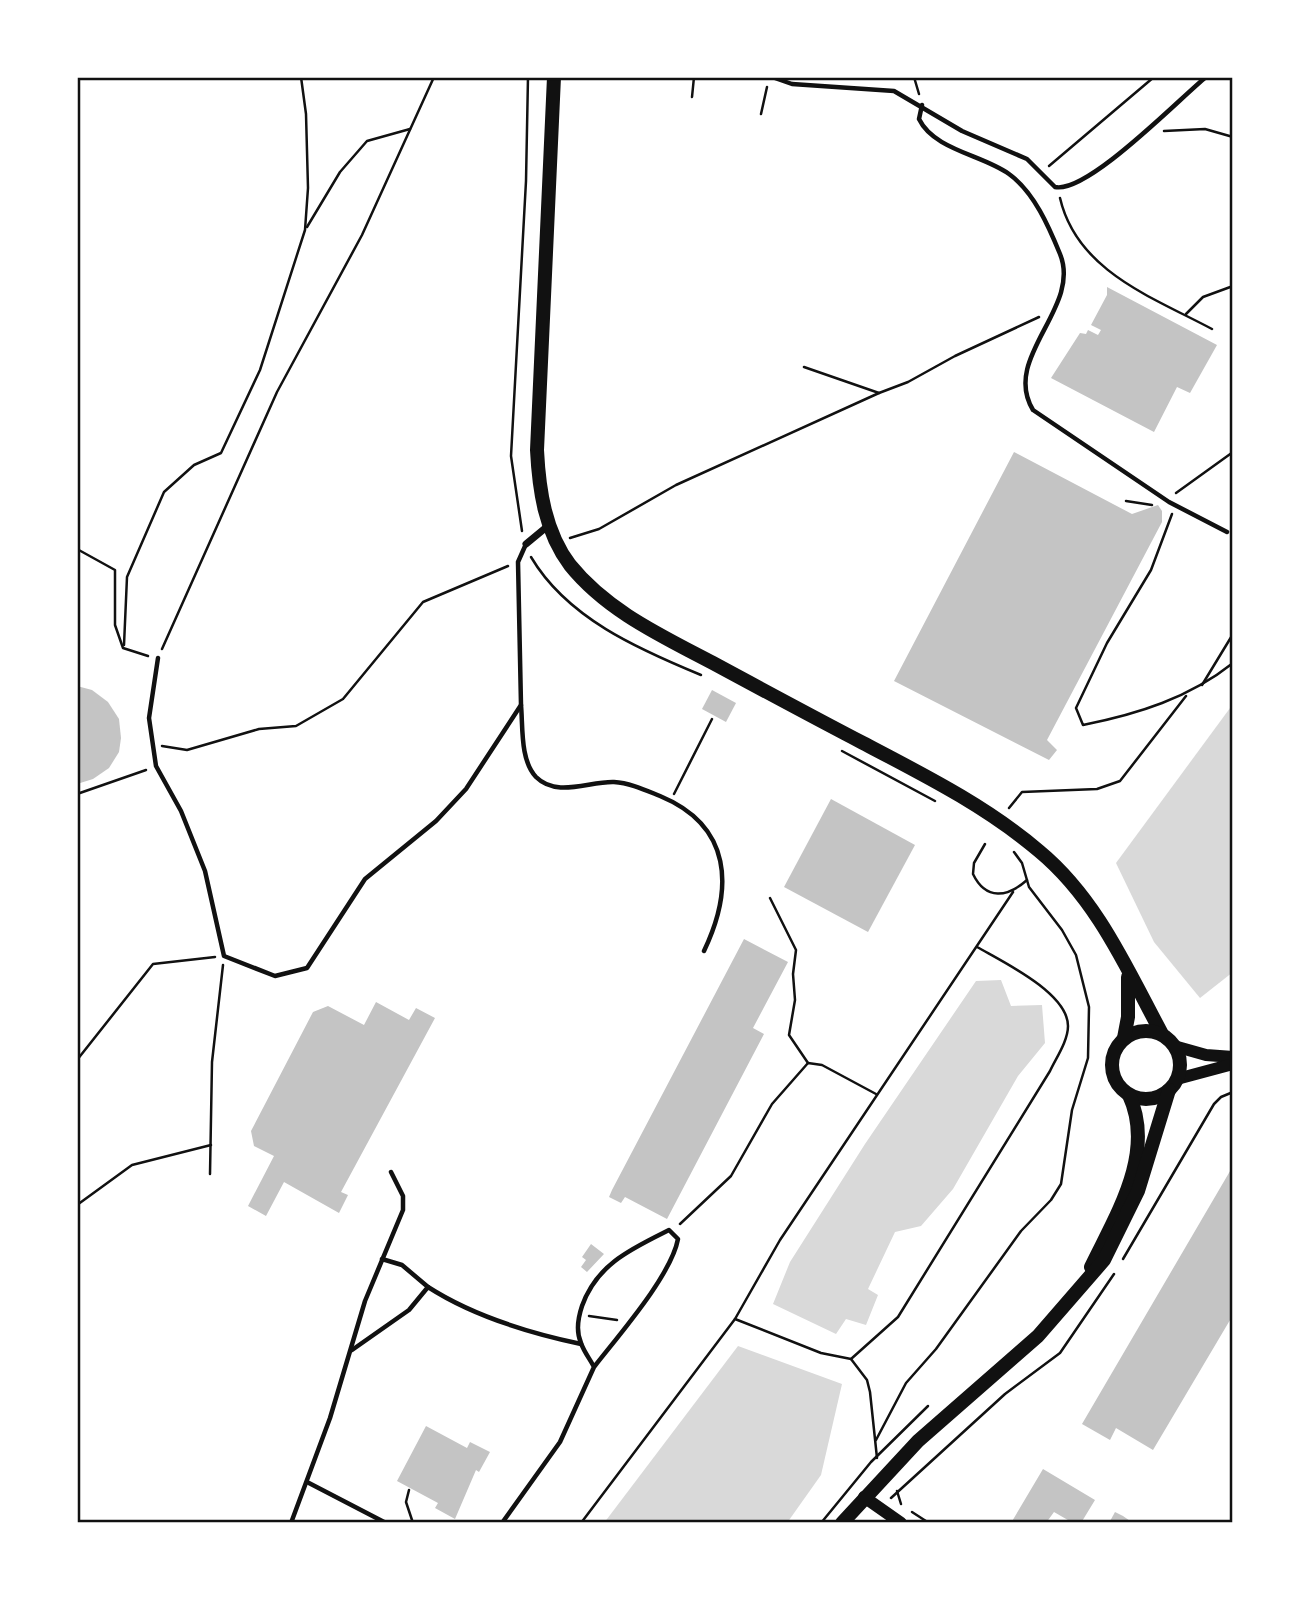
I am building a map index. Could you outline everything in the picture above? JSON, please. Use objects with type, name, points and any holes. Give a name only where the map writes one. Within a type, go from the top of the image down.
[{"type":"main road","points":[[554,77],[537,450],[541,500],[557,542],[569,564],[597,594],[645,626],[924,775],[1009,827],[1050,860],[1077,888],[1108,932],[1162,1034],[1174,1046],[1180,1065],[1138,1192],[1120,1234],[1104,1260],[1038,1336],[918,1441],[842,1523]]},
{"type":"main road","points":[[1124,1038],[1128,1017],[1127,969]]},
{"type":"main road","points":[[1162,1034],[1142,1030],[1124,1038],[1116,1046],[1111,1068],[1120,1088],[1129,1095],[1150,1099],[1173,1084],[1233,1064]]},
{"type":"main road","points":[[1174,1046],[1206,1055],[1233,1057]]},
{"type":"main road","points":[[1084,1281],[1118,1212],[1137,1153],[1139,1123],[1129,1095]]},
{"type":"main road","points":[[864,1497],[901,1523]]},
{"type":"street","points":[[526,544],[550,525]]},
{"type":"lane","points":[[771,77],[803,85],[886,88],[922,105],[962,131],[1027,159],[1058,188],[1068,188],[1085,179],[1206,77]]},
{"type":"lane","points":[[922,105],[919,119],[931,133],[1007,172],[1023,187],[1043,219],[1066,272],[1059,303],[1037,339],[1032,356],[1026,386],[1030,406],[1169,502],[1227,533]]},
{"type":"lane","points":[[526,544],[518,562],[521,705],[526,756],[535,776],[544,783],[576,787],[614,782],[641,788],[671,800],[707,831],[721,855],[724,882],[721,908],[704,951]]},
{"type":"lane","points":[[158,659],[149,718],[156,766],[181,811],[205,871],[224,956],[275,976],[307,968],[365,879],[436,821],[466,789],[521,705]]},
{"type":"lane","points":[[291,1523],[352,1349],[365,1301],[403,1210],[402,1196],[391,1172]]},
{"type":"lane","points":[[502,1523],[560,1442],[594,1367],[627,1325],[673,1254],[678,1239],[672,1231],[643,1242],[603,1269],[586,1297],[579,1315],[581,1344],[594,1367]]},
{"type":"lane","points":[[382,1259],[402,1265],[428,1287],[449,1300],[537,1335],[581,1344]]},
{"type":"lane","points":[[352,1349],[410,1310],[428,1287]]},
{"type":"lane","points":[[307,1482],[386,1523]]},
{"type":"path","points":[[301,77],[307,151],[305,230]]},
{"type":"path","points":[[123,648],[158,659],[276,392],[362,235],[434,77]]},
{"type":"path","points":[[526,544],[514,493],[511,456],[526,181],[528,77]]},
{"type":"path","points":[[692,97],[694,77]]},
{"type":"path","points":[[761,114],[771,77]]},
{"type":"path","points":[[914,77],[922,105]]},
{"type":"path","points":[[1041,173],[1154,77]]},
{"type":"path","points":[[123,648],[127,578],[164,492],[194,465],[220,453],[260,370],[305,230],[340,172],[367,141],[410,129]]},
{"type":"path","points":[[1144,131],[1205,129],[1233,137]]},
{"type":"path","points":[[1058,188],[1070,229],[1112,276],[1212,329]]},
{"type":"path","points":[[1186,315],[1203,297],[1233,286]]},
{"type":"path","points":[[557,542],[599,529],[676,485],[908,382],[1039,316],[1059,303]]},
{"type":"path","points":[[804,367],[879,393]]},
{"type":"path","points":[[1126,501],[1147,505],[1169,502],[1182,486],[1233,452]]},
{"type":"path","points":[[1169,502],[1172,512],[1151,570],[1107,643],[1076,708],[1083,725],[1114,719],[1188,694],[1233,663]]},
{"type":"path","points":[[77,549],[115,570],[115,625],[123,648]]},
{"type":"path","points":[[152,744],[187,750],[258,729],[296,726],[343,699],[423,602],[434,594],[518,562]]},
{"type":"path","points":[[1202,686],[1233,634]]},
{"type":"path","points":[[1009,808],[1022,792],[1097,789],[1120,781],[1188,694]]},
{"type":"path","points":[[671,800],[712,719]]},
{"type":"path","points":[[77,794],[156,766]]},
{"type":"path","points":[[985,844],[974,863],[977,882],[985,890],[997,894],[1013,892]]},
{"type":"path","points":[[876,1440],[906,1383],[936,1349],[1021,1230],[1051,1200],[1060,1184],[1070,1121],[1088,1058],[1089,1007],[1076,955],[1027,880],[1022,863],[1012,850]]},
{"type":"path","points":[[581,1523],[734,1319],[780,1240],[877,1094],[1013,892],[1027,880]]},
{"type":"path","points":[[770,898],[795,942],[795,1000],[789,1035],[808,1063],[822,1065],[877,1094]]},
{"type":"path","points":[[851,1359],[898,1317],[1050,1071],[1068,1030],[1067,1017],[1052,995],[977,946]]},
{"type":"path","points":[[77,1060],[153,964],[224,956],[212,1062],[210,1174]]},
{"type":"path","points":[[672,1231],[730,1176],[772,1104],[808,1063]]},
{"type":"path","points":[[77,1205],[132,1165],[211,1145]]},
{"type":"path","points":[[579,1315],[613,1318],[627,1325]]},
{"type":"path","points":[[734,1319],[821,1353],[851,1359],[867,1380],[877,1458]]},
{"type":"path","points":[[821,1523],[906,1424],[928,1406]]},
{"type":"path","points":[[409,1490],[406,1502],[412,1523]]},
{"type":"path","points":[[897,1491],[901,1505],[929,1523]]},
{"type":"shaded area","points":[[1233,704],[1233,972],[1200,998],[1154,942],[1116,863]]},
{"type":"shaded area","points":[[1001,980],[1011,1006],[1042,1005],[1045,1043],[1018,1076],[953,1189],[921,1226],[895,1232],[868,1289],[878,1295],[866,1325],[846,1319],[836,1334],[773,1304],[790,1262],[865,1144],[976,981]]},
{"type":"shaded area","points":[[738,1346],[842,1384],[821,1475],[787,1523],[604,1523]]},
{"type":"building","points":[[1107,287],[1217,345],[1190,393],[1177,387],[1154,432],[1051,378],[1080,333],[1086,334],[1088,330],[1098,335],[1101,330],[1091,325],[1107,295]]},
{"type":"building","points":[[1014,452],[1132,514],[1158,505],[1162,511],[1162,522],[1047,740],[1057,750],[1049,760],[894,681]]},
{"type":"building","points":[[77,686],[92,690],[108,702],[119,719],[121,738],[119,752],[109,768],[93,779],[77,784]]},
{"type":"building","points":[[712,690],[736,703],[726,722],[702,709]]},
{"type":"building","points":[[831,799],[915,845],[868,932],[784,887]]},
{"type":"building","points":[[744,939],[788,962],[753,1028],[764,1034],[667,1219],[625,1197],[621,1203],[609,1197],[612,1190]]},
{"type":"building","points":[[376,1002],[409,1020],[416,1008],[435,1018],[341,1192],[348,1195],[339,1213],[284,1182],[266,1216],[248,1206],[274,1156],[254,1146],[251,1131],[313,1012],[328,1006],[364,1025]]},
{"type":"building","points":[[1233,1166],[1233,1315],[1153,1450],[1116,1428],[1110,1440],[1082,1424]]},
{"type":"building","points":[[591,1244],[604,1254],[587,1272],[581,1267],[586,1260],[582,1257]]},
{"type":"building","points":[[426,1426],[467,1448],[470,1442],[490,1452],[479,1472],[476,1470],[455,1519],[435,1508],[438,1503],[397,1481]]},
{"type":"building","points":[[1043,1469],[1095,1500],[1081,1523],[1073,1523],[1054,1512],[1046,1523],[1011,1523]]},
{"type":"building","points":[[1115,1512],[1123,1516],[1133,1523],[1109,1523]]}]
